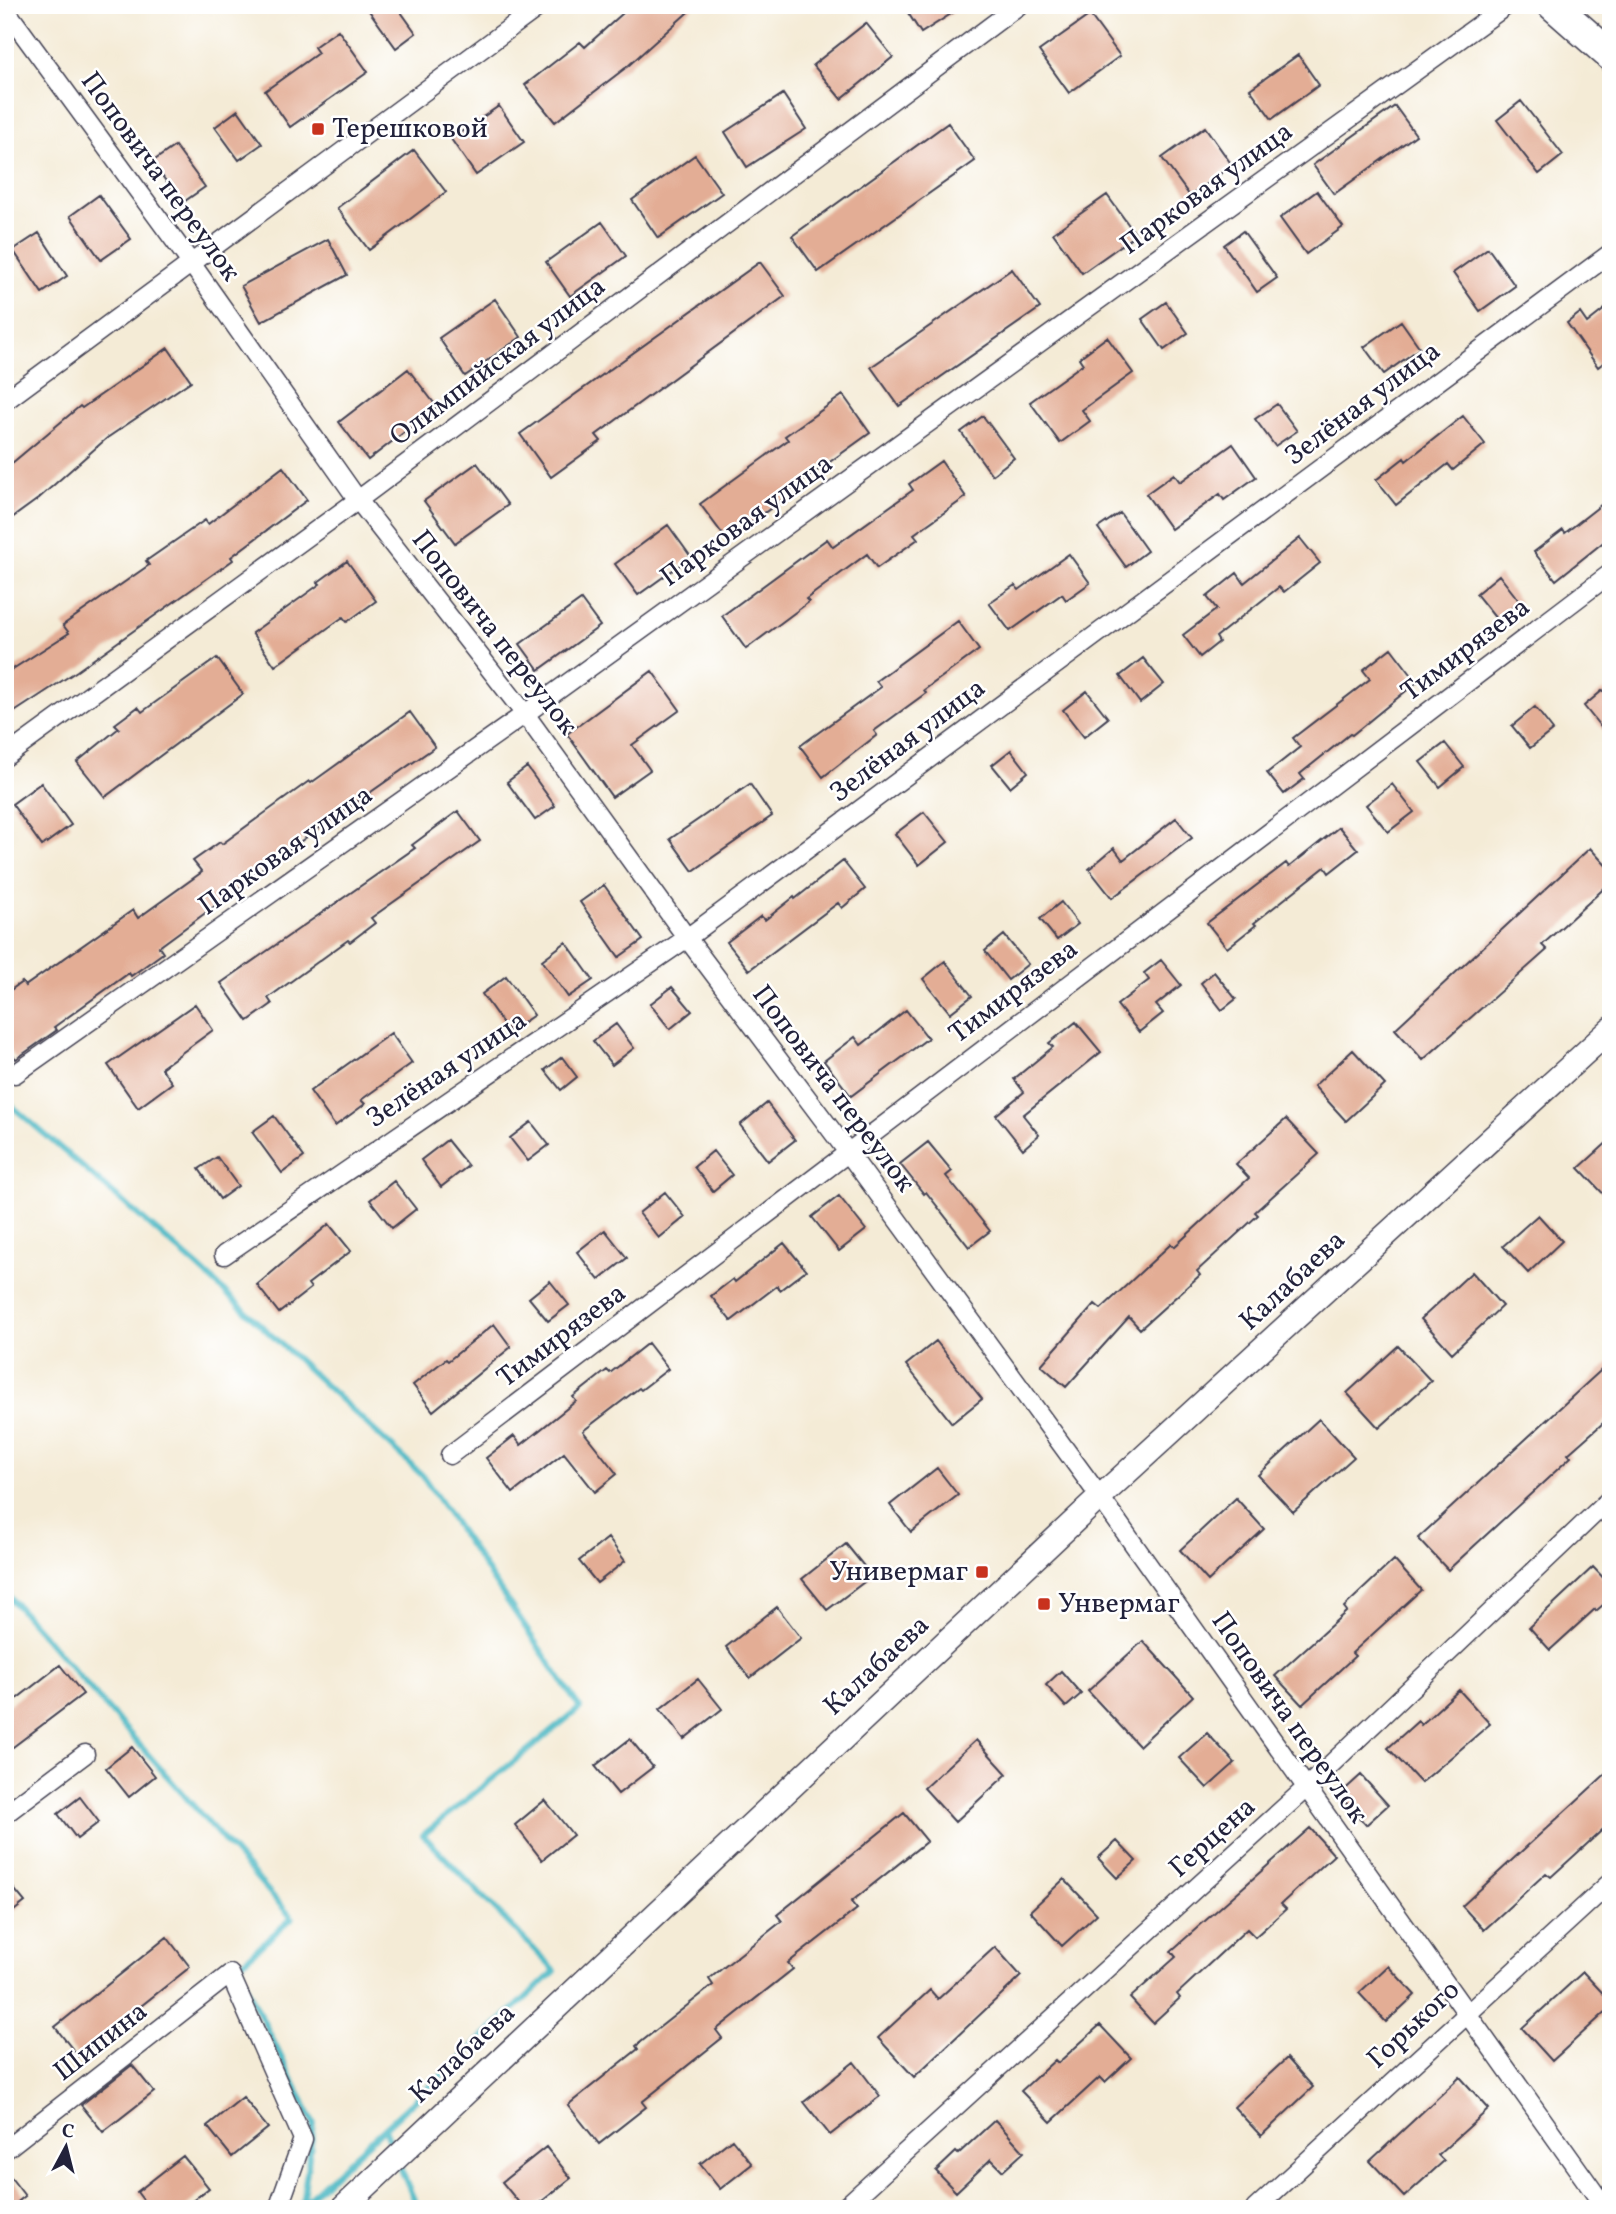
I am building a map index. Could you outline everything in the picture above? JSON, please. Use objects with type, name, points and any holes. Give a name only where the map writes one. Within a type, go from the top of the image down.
[{"type":"highway","points":[[1553,5],[1611,57]]},
{"type":"street","points":[[5,401],[541,5]]},
{"type":"street","name":"Олимпийская улица","points":[[5,757],[358,500],[1019,5]]},
{"type":"street","name":"Парковая улица","points":[[15,1074],[525,714],[1507,5]]},
{"type":"street","name":"Поповича переулок","points":[[5,9],[191,263],[358,500],[525,714],[1100,1497],[1606,2209]]},
{"type":"street","name":"Зелёная улица","points":[[224,1255],[687,938],[1611,253]]},
{"type":"street","name":"Тимирязева","points":[[450,1455],[1611,573]]},
{"type":"street","name":"Калабаева","points":[[342,2209],[1100,1497],[1611,1029]]},
{"type":"street","name":"Герцена","points":[[843,2209],[1306,1788],[1611,1498]]},
{"type":"street","points":[[5,1814],[85,1754]]},
{"type":"street","name":"Горького","points":[[1255,2209],[1466,2012],[1611,1882]]},
{"type":"street","name":"Шипина","points":[[5,2150],[230,1974],[303,2138],[278,2209]]},
{"type":"building","points":[[365,5],[396,5],[416,33],[396,48]]},
{"type":"building","points":[[632,5],[696,5],[628,66],[555,122],[525,85],[580,42],[585,47]]},
{"type":"building","points":[[903,5],[965,5],[921,33]]},
{"type":"building","points":[[1090,15],[1120,56],[1069,93],[1039,51]]},
{"type":"building","points":[[866,23],[893,57],[841,99],[813,65]]},
{"type":"building","points":[[338,30],[368,72],[290,127],[265,91],[318,53],[314,47]]},
{"type":"building","points":[[1298,55],[1319,85],[1272,119],[1250,89]]},
{"type":"building","points":[[783,94],[806,129],[747,167],[725,132]]},
{"type":"building","points":[[1521,101],[1563,155],[1539,174],[1497,120]]},
{"type":"building","points":[[499,106],[524,142],[476,175],[451,139]]},
{"type":"building","points":[[1395,106],[1416,135],[1334,194],[1313,165]]},
{"type":"building","points":[[238,110],[262,144],[239,160],[215,127]]},
{"type":"building","points":[[948,123],[975,161],[818,272],[792,236]]},
{"type":"building","points":[[1205,127],[1232,165],[1190,196],[1162,158]]},
{"type":"building","points":[[175,146],[205,187],[182,203],[152,162]]},
{"type":"building","points":[[414,150],[446,192],[369,250],[337,208]]},
{"type":"building","points":[[695,155],[722,193],[658,238],[632,200]]},
{"type":"building","points":[[1317,191],[1343,227],[1306,254],[1280,218]]},
{"type":"building","points":[[99,195],[131,239],[101,260],[70,216]]},
{"type":"building","points":[[1107,195],[1136,235],[1082,273],[1053,233]]},
{"type":"building","points":[[602,222],[626,256],[570,296],[546,262]]},
{"type":"building","points":[[1243,231],[1277,278],[1257,292],[1224,245]]},
{"type":"building","points":[[39,233],[67,276],[42,293],[13,250]]},
{"type":"building","points":[[328,239],[347,275],[261,322],[241,286]]},
{"type":"building","points":[[1488,248],[1515,286],[1480,311],[1453,273]]},
{"type":"building","points":[[760,262],[785,296],[596,435],[601,441],[551,477],[520,434]]},
{"type":"building","points":[[1012,269],[1040,308],[899,406],[871,367]]},
{"type":"building","points":[[495,299],[521,337],[465,376],[439,338]]},
{"type":"building","points":[[1166,302],[1188,333],[1164,350],[1142,319]]},
{"type":"building","points":[[1611,304],[1611,357],[1598,367],[1567,323],[1580,313],[1587,323]]},
{"type":"building","points":[[1401,321],[1420,348],[1384,374],[1364,347]]},
{"type":"building","points":[[1107,337],[1133,373],[1082,410],[1090,421],[1060,443],[1030,402],[1083,364],[1079,358]]},
{"type":"building","points":[[168,348],[191,381],[107,438],[38,499],[5,523],[5,469],[80,406],[82,408]]},
{"type":"building","points":[[408,369],[437,407],[368,460],[339,422]]},
{"type":"building","points":[[843,395],[870,433],[727,540],[700,504],[788,440],[785,436]]},
{"type":"building","points":[[1277,404],[1297,431],[1275,446],[1255,419]]},
{"type":"building","points":[[983,416],[1014,458],[992,475],[961,432]]},
{"type":"building","points":[[1463,416],[1485,444],[1453,470],[1448,464],[1396,505],[1376,480],[1404,458],[1406,461]]},
{"type":"building","points":[[1233,444],[1256,477],[1224,500],[1220,494],[1171,529],[1146,494],[1174,474],[1180,482]]},
{"type":"building","points":[[941,461],[966,497],[914,534],[918,539],[877,568],[867,554],[806,599],[809,602],[746,649],[722,616],[827,539],[833,547],[913,490],[909,484]]},
{"type":"building","points":[[477,463],[508,505],[455,543],[424,501]]},
{"type":"building","points":[[283,467],[307,500],[231,557],[233,560],[13,713],[5,702],[5,674],[69,633],[63,625],[149,565],[146,561],[205,520],[208,524]]},
{"type":"building","points":[[1611,497],[1611,536],[1556,580],[1534,552],[1563,530],[1565,533]]},
{"type":"building","points":[[1120,513],[1147,551],[1126,567],[1098,528]]},
{"type":"building","points":[[668,525],[691,557],[638,595],[615,564]]},
{"type":"building","points":[[1300,538],[1320,563],[1284,592],[1279,587],[1216,637],[1219,642],[1200,657],[1183,635],[1217,609],[1207,597],[1237,573],[1244,583]]},
{"type":"building","points":[[1069,554],[1090,583],[1066,600],[1062,594],[1010,631],[989,603],[1015,585],[1019,590]]},
{"type":"building","points":[[347,561],[376,601],[347,622],[343,617],[275,666],[252,633]]},
{"type":"building","points":[[1499,575],[1520,602],[1497,620],[1476,594]]},
{"type":"building","points":[[581,600],[600,626],[539,670],[520,644]]},
{"type":"building","points":[[958,621],[979,650],[924,690],[926,693],[874,731],[877,735],[823,777],[800,746],[881,687],[876,681]]},
{"type":"building","points":[[1391,648],[1417,682],[1300,774],[1304,779],[1284,794],[1267,773],[1300,747],[1293,738],[1370,679],[1363,670]]},
{"type":"building","points":[[217,658],[243,694],[105,797],[77,762],[119,728],[115,724],[138,707],[142,712]]},
{"type":"building","points":[[1143,658],[1164,684],[1140,703],[1120,676]]},
{"type":"building","points":[[652,671],[680,710],[632,745],[650,770],[612,797],[567,734]]},
{"type":"building","points":[[1603,690],[1611,700],[1611,740],[1584,706]]},
{"type":"building","points":[[1087,691],[1108,718],[1084,737],[1063,710]]},
{"type":"building","points":[[1535,707],[1553,730],[1530,748],[1512,726]]},
{"type":"building","points":[[410,712],[435,747],[247,879],[249,881],[159,947],[163,953],[131,976],[129,973],[54,1027],[57,1030],[16,1059],[5,1045],[5,994],[22,982],[25,986],[133,910],[138,918],[202,872],[193,861],[220,842],[222,844],[309,781],[311,783]]},
{"type":"building","points":[[1445,743],[1464,767],[1440,787],[1420,762]]},
{"type":"building","points":[[1011,750],[1028,772],[1010,787],[992,765]]},
{"type":"building","points":[[527,767],[555,806],[535,820],[507,782]]},
{"type":"building","points":[[41,783],[71,825],[42,846],[12,804]]},
{"type":"building","points":[[750,784],[772,816],[693,871],[670,839]]},
{"type":"building","points":[[1392,784],[1414,812],[1388,832],[1366,805]]},
{"type":"building","points":[[458,811],[480,841],[371,918],[375,923],[268,998],[272,1004],[248,1021],[221,983],[415,848],[412,845]]},
{"type":"building","points":[[924,812],[948,842],[919,865],[895,834]]},
{"type":"building","points":[[1176,818],[1192,838],[1112,898],[1089,869],[1114,848],[1123,860]]},
{"type":"building","points":[[1339,827],[1358,850],[1329,873],[1325,867],[1227,948],[1207,923],[1286,863],[1289,867]]},
{"type":"building","points":[[1590,848],[1611,871],[1611,882],[1542,945],[1547,950],[1423,1060],[1395,1029]]},
{"type":"building","points":[[843,861],[865,889],[842,908],[838,903],[749,970],[727,942],[761,916],[765,920]]},
{"type":"building","points":[[604,885],[643,940],[619,957],[580,902]]},
{"type":"building","points":[[1061,902],[1078,924],[1057,940],[1040,919]]},
{"type":"building","points":[[1004,935],[1028,964],[1008,980],[985,951]]},
{"type":"building","points":[[566,942],[593,980],[568,997],[542,960]]},
{"type":"building","points":[[1161,960],[1181,985],[1156,1005],[1163,1013],[1139,1032],[1117,1005],[1149,980],[1144,973]]},
{"type":"building","points":[[945,961],[972,996],[950,1013],[923,979]]},
{"type":"building","points":[[1214,972],[1236,999],[1222,1010],[1201,983]]},
{"type":"building","points":[[506,976],[534,1015],[509,1032],[482,994]]},
{"type":"building","points":[[672,987],[692,1011],[670,1029],[650,1004]]},
{"type":"building","points":[[195,1004],[213,1030],[161,1068],[172,1083],[138,1108],[108,1065]]},
{"type":"building","points":[[906,1010],[928,1038],[851,1096],[824,1061],[855,1037],[861,1045]]},
{"type":"building","points":[[1076,1022],[1101,1052],[1023,1115],[1039,1135],[1023,1149],[996,1115],[1024,1092],[1014,1079],[1053,1047],[1049,1043]]},
{"type":"building","points":[[616,1024],[634,1048],[612,1065],[593,1041]]},
{"type":"building","points":[[391,1033],[412,1063],[361,1100],[365,1104],[335,1126],[310,1091]]},
{"type":"building","points":[[1353,1050],[1385,1085],[1346,1121],[1314,1086]]},
{"type":"building","points":[[562,1057],[577,1077],[561,1090],[545,1070]]},
{"type":"building","points":[[767,1103],[795,1140],[768,1161],[740,1125]]},
{"type":"building","points":[[274,1116],[304,1157],[282,1173],[252,1132]]},
{"type":"building","points":[[1286,1119],[1319,1154],[1255,1212],[1258,1215],[1197,1271],[1200,1275],[1140,1329],[1129,1317],[1066,1387],[1041,1365],[1095,1304],[1101,1309],[1171,1244],[1174,1247],[1249,1178],[1236,1164]]},
{"type":"building","points":[[531,1122],[549,1145],[528,1161],[510,1138]]},
{"type":"building","points":[[1611,1139],[1611,1202],[1579,1168]]},
{"type":"building","points":[[447,1140],[468,1166],[441,1187],[421,1160]]},
{"type":"building","points":[[928,1142],[952,1171],[946,1176],[990,1231],[969,1247],[900,1164]]},
{"type":"building","points":[[713,1151],[732,1175],[713,1191],[694,1167]]},
{"type":"building","points":[[217,1157],[238,1186],[220,1199],[199,1169]]},
{"type":"building","points":[[394,1181],[416,1209],[392,1228],[370,1200]]},
{"type":"building","points":[[665,1192],[685,1217],[659,1238],[639,1213]]},
{"type":"building","points":[[839,1196],[866,1230],[839,1251],[812,1217]]},
{"type":"building","points":[[1538,1215],[1562,1241],[1528,1273],[1503,1246]]},
{"type":"building","points":[[329,1224],[351,1251],[308,1284],[311,1288],[279,1313],[257,1285]]},
{"type":"building","points":[[605,1230],[627,1258],[599,1280],[577,1252]]},
{"type":"building","points":[[784,1243],[806,1270],[780,1290],[777,1286],[731,1321],[711,1296],[733,1279],[735,1282]]},
{"type":"building","points":[[1472,1272],[1502,1306],[1452,1353],[1421,1319]]},
{"type":"building","points":[[550,1281],[569,1305],[548,1321],[529,1298]]},
{"type":"building","points":[[494,1324],[511,1347],[433,1411],[413,1385]]},
{"type":"building","points":[[936,1341],[982,1399],[952,1423],[906,1365]]},
{"type":"building","points":[[648,1343],[668,1369],[583,1431],[617,1474],[595,1492],[564,1453],[513,1493],[486,1458],[514,1436],[521,1445],[576,1401],[573,1397],[607,1370],[610,1373]]},
{"type":"building","points":[[1398,1346],[1431,1381],[1379,1428],[1347,1393]]},
{"type":"building","points":[[1611,1361],[1611,1416],[1568,1454],[1571,1457],[1448,1570],[1418,1538]]},
{"type":"building","points":[[1319,1419],[1354,1457],[1293,1512],[1258,1475]]},
{"type":"building","points":[[937,1468],[958,1495],[911,1532],[890,1505]]},
{"type":"building","points":[[1236,1498],[1264,1529],[1208,1581],[1180,1550]]},
{"type":"building","points":[[608,1538],[625,1561],[597,1583],[579,1561]]},
{"type":"building","points":[[846,1544],[872,1576],[827,1610],[802,1579]]},
{"type":"building","points":[[1394,1560],[1421,1590],[1352,1653],[1355,1656],[1302,1705],[1275,1676],[1347,1611],[1344,1607]]},
{"type":"building","points":[[1593,1567],[1611,1586],[1611,1598],[1550,1650],[1529,1627]]},
{"type":"building","points":[[777,1607],[801,1638],[750,1678],[726,1647]]},
{"type":"building","points":[[1143,1641],[1193,1696],[1139,1746],[1088,1691]]},
{"type":"building","points":[[60,1665],[83,1694],[5,1753],[5,1708]]},
{"type":"building","points":[[1061,1671],[1081,1694],[1066,1707],[1046,1685]]},
{"type":"building","points":[[698,1679],[722,1709],[684,1739],[660,1709]]},
{"type":"building","points":[[1459,1690],[1490,1724],[1421,1783],[1388,1748],[1418,1721],[1421,1725]]},
{"type":"building","points":[[1207,1733],[1235,1763],[1207,1788],[1179,1758]]},
{"type":"building","points":[[630,1739],[653,1767],[618,1794],[595,1766]]},
{"type":"building","points":[[976,1740],[1007,1774],[955,1822],[924,1788]]},
{"type":"building","points":[[132,1747],[155,1776],[129,1797],[106,1768]]},
{"type":"building","points":[[1611,1769],[1611,1822],[1551,1877],[1546,1873],[1484,1930],[1462,1906]]},
{"type":"building","points":[[1361,1775],[1388,1805],[1366,1825],[1339,1795]]},
{"type":"building","points":[[80,1797],[99,1822],[77,1839],[58,1814]]},
{"type":"building","points":[[545,1800],[573,1835],[542,1860],[515,1825]]},
{"type":"building","points":[[904,1813],[927,1841],[851,1902],[857,1909],[788,1963],[793,1969],[716,2030],[722,2038],[642,2102],[646,2107],[599,2144],[568,2105],[713,1985],[709,1979],[782,1921],[777,1915]]},
{"type":"building","points":[[1310,1828],[1334,1855],[1281,1904],[1286,1909],[1255,1937],[1247,1929],[1177,1994],[1180,1998],[1153,2023],[1130,1998],[1176,1957],[1171,1951]]},
{"type":"building","points":[[1117,1841],[1136,1861],[1117,1878],[1098,1858]]},
{"type":"building","points":[[5,1878],[25,1902],[5,1918]]},
{"type":"building","points":[[1064,1879],[1097,1914],[1062,1946],[1030,1911]]},
{"type":"building","points":[[167,1937],[190,1967],[78,2056],[55,2027]]},
{"type":"building","points":[[995,1947],[1021,1976],[914,2077],[878,2038],[930,1990],[938,1999]]},
{"type":"building","points":[[1388,1966],[1415,1995],[1386,2022],[1359,1993]]},
{"type":"building","points":[[1583,1972],[1611,2002],[1611,2007],[1552,2061],[1522,2028]]},
{"type":"building","points":[[1100,2025],[1131,2058],[1105,2082],[1100,2077],[1051,2122],[1021,2091],[1055,2060],[1058,2063]]},
{"type":"building","points":[[1287,2058],[1313,2087],[1261,2136],[1234,2107]]},
{"type":"building","points":[[854,2062],[880,2096],[830,2135],[804,2102]]},
{"type":"building","points":[[132,2065],[154,2092],[103,2132],[81,2105]]},
{"type":"building","points":[[1460,2077],[1489,2109],[1438,2155],[1444,2161],[1404,2197],[1370,2161]]},
{"type":"building","points":[[243,2097],[268,2128],[232,2157],[207,2126]]},
{"type":"building","points":[[995,2120],[1024,2152],[1003,2171],[991,2159],[956,2192],[936,2171]]},
{"type":"building","points":[[732,2139],[752,2164],[720,2189],[700,2164]]},
{"type":"building","points":[[546,2147],[571,2178],[532,2209],[524,2209],[502,2182]]},
{"type":"building","points":[[183,2156],[209,2188],[182,2209],[150,2209],[137,2192]]},
{"type":"building","points":[[5,2170],[25,2196],[9,2209],[5,2209]]},
{"type":"waterway","points":[[5,1100],[198,1267],[422,1475],[580,1708],[423,1835],[555,1971],[302,2204]]},
{"type":"waterway","points":[[5,1592],[292,1918],[237,1967],[314,2124],[302,2204]]},
{"type":"waterway","points":[[385,2128],[394,2152]]},
{"type":"waterway","points":[[398,2162],[418,2209]]},
{"type":"place","name":"Терешковой","points":[[318,129]]},
{"type":"place","name":"Универмаг","points":[[982,1572]]},
{"type":"place","name":"Унвермаг","points":[[1044,1604]]}]
